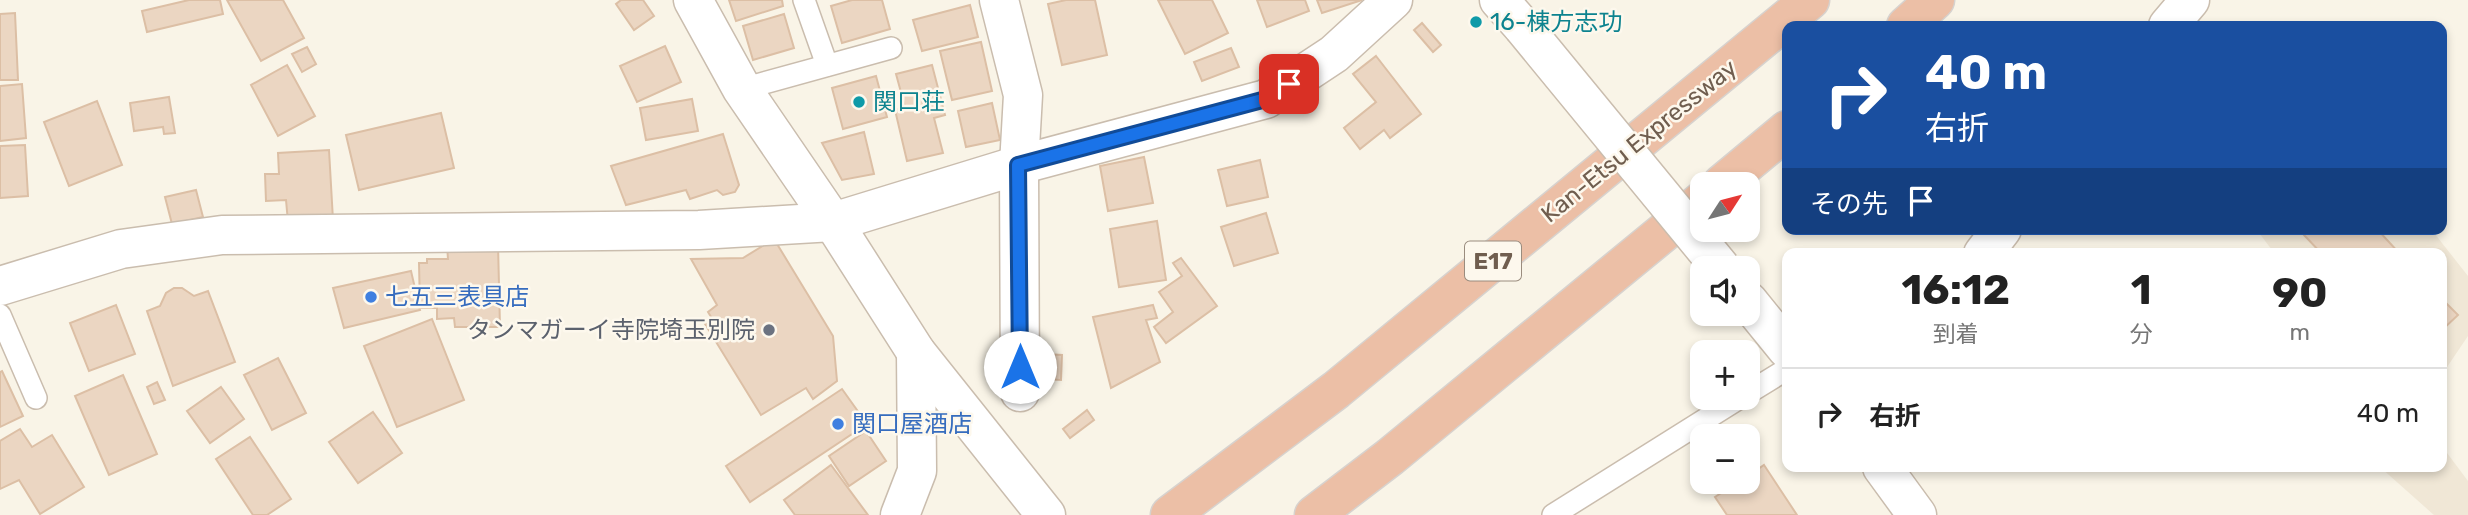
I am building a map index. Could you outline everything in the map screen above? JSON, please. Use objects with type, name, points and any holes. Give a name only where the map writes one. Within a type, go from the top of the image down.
[{"type":"highway","name":"Kan-Etsu Expressway","points":[[1784,21],[1810,0]]},
{"type":"highway","points":[[1912,21],[1935,0]]},
{"type":"highway","name":"Kan-Etsu Expressway","points":[[1170,515],[1336,390],[1782,23]]},
{"type":"highway","points":[[1736,172],[1782,134]]},
{"type":"highway","points":[[1314,515],[1390,457],[1690,211]]},
{"type":"street","points":[[693,0],[742,89],[833,222],[916,352],[1046,515]]},
{"type":"street","points":[[999,0],[1023,95],[1018,165],[1020,392]]},
{"type":"street","points":[[0,286],[121,250],[222,235],[699,230],[833,222],[1018,165],[1266,99],[1334,54],[1393,0]]},
{"type":"street","points":[[2172,21],[2190,0]]},
{"type":"street","points":[[1511,13],[1711,256]]},
{"type":"street","points":[[1760,315],[1782,343]]},
{"type":"street","points":[[900,515],[917,471],[916,352]]},
{"type":"street","points":[[1886,472],[1917,515]]},
{"type":"lane","points":[[804,0],[827,65]]},
{"type":"lane","points":[[742,89],[891,48]]},
{"type":"lane","points":[[0,315],[36,398]]},
{"type":"lane","points":[[1760,386],[1782,372]]},
{"type":"lane","points":[[1553,515],[1720,410]]},
{"type":"shaded area","points":[[2261,235],[2436,235],[2446,248],[2270,248]]},
{"type":"shaded area","points":[[2447,249],[2468,276],[2468,336],[2447,367]]},
{"type":"shaded area","points":[[2447,453],[2468,481],[2468,515],[2434,515],[2386,472],[2447,472]]},
{"type":"building","points":[[189,0],[220,0],[223,14],[147,32],[142,11]]},
{"type":"building","points":[[227,0],[283,0],[304,38],[261,61]]},
{"type":"building","points":[[621,0],[643,0],[654,16],[634,30],[616,4]]},
{"type":"building","points":[[729,0],[782,0],[783,6],[736,21]]},
{"type":"building","points":[[852,0],[882,0],[890,29],[842,43],[831,6]]},
{"type":"building","points":[[1066,0],[1095,0],[1107,55],[1062,65],[1048,4]]},
{"type":"building","points":[[1158,0],[1212,0],[1228,33],[1185,54]]},
{"type":"building","points":[[1257,0],[1305,0],[1309,11],[1267,27]]},
{"type":"building","points":[[1317,0],[1362,0],[1322,13]]},
{"type":"building","points":[[970,5],[978,37],[922,51],[913,20]]},
{"type":"building","points":[[15,13],[18,80],[0,80],[0,14]]},
{"type":"building","points":[[784,14],[794,48],[753,60],[743,26]]},
{"type":"building","points":[[1422,23],[1441,45],[1433,52],[1414,30]]},
{"type":"building","points":[[981,42],[992,91],[952,100],[940,51]]},
{"type":"building","points":[[665,46],[681,82],[637,102],[620,66]]},
{"type":"building","points":[[307,47],[316,64],[302,72],[292,54]]},
{"type":"building","points":[[1231,48],[1239,67],[1202,81],[1194,62]]},
{"type":"building","points":[[1376,56],[1421,114],[1390,138],[1384,130],[1360,149],[1344,128],[1376,102],[1353,74]]},
{"type":"building","points":[[287,65],[315,116],[278,136],[251,85]]},
{"type":"building","points":[[932,65],[945,115],[934,118],[943,153],[907,161],[895,110],[905,107],[896,74]]},
{"type":"building","name":"関口荘","points":[[876,76],[887,117],[843,129],[832,88]]},
{"type":"building","points":[[22,84],[26,138],[0,141],[0,86]]},
{"type":"building","points":[[169,97],[175,133],[164,134],[163,127],[134,131],[130,103]]},
{"type":"building","points":[[692,99],[698,131],[646,140],[640,108]]},
{"type":"building","points":[[97,101],[122,165],[69,186],[44,122]]},
{"type":"building","points":[[992,103],[1000,140],[966,147],[958,111]]},
{"type":"building","points":[[441,113],[454,168],[359,190],[346,135]]},
{"type":"building","points":[[864,132],[874,174],[842,180],[822,143]]},
{"type":"building","points":[[723,134],[739,185],[735,192],[723,195],[717,190],[690,199],[686,190],[626,205],[611,166]]},
{"type":"building","points":[[25,145],[28,196],[0,198],[0,146]]},
{"type":"building","points":[[329,150],[333,220],[288,222],[286,200],[266,201],[265,174],[279,174],[278,153]]},
{"type":"building","points":[[1144,157],[1153,203],[1108,211],[1100,166]]},
{"type":"building","points":[[1260,160],[1268,197],[1227,206],[1218,170]]},
{"type":"building","points":[[196,190],[203,217],[172,224],[165,197]]},
{"type":"building","points":[[1266,213],[1278,253],[1234,266],[1221,227]]},
{"type":"building","points":[[1157,221],[1166,280],[1119,287],[1110,229]]},
{"type":"building","points":[[2304,235],[2383,235],[2394,248],[2316,248]]},
{"type":"building","name":"タンマガーイ寺院埼玉別院","points":[[774,239],[833,336],[837,381],[813,399],[806,388],[761,415],[705,324],[713,320],[708,312],[717,305],[691,259],[743,258]]},
{"type":"building","points":[[498,244],[500,327],[455,327],[454,318],[437,319],[437,308],[420,308],[419,263],[427,263],[427,259],[448,259],[447,245]]},
{"type":"building","points":[[1181,258],[1217,306],[1166,343],[1154,327],[1173,312],[1159,292],[1182,276],[1173,263]]},
{"type":"building","points":[[411,271],[420,310],[344,328],[333,288]]},
{"type":"building","points":[[174,288],[182,288],[194,296],[208,291],[235,362],[173,386],[147,311],[160,306],[166,293]]},
{"type":"building","points":[[2447,304],[2458,315],[2447,325]]},
{"type":"building","points":[[116,305],[135,354],[89,371],[70,323]]},
{"type":"building","points":[[1153,305],[1157,318],[1146,320],[1160,362],[1111,388],[1093,317]]},
{"type":"building","points":[[432,319],[464,400],[397,427],[364,346]]},
{"type":"building","points":[[1045,354],[1062,355],[1061,380],[1044,379]]},
{"type":"building","points":[[278,358],[306,413],[272,430],[244,375]]},
{"type":"building","points":[[2,371],[23,416],[0,427],[0,372]]},
{"type":"building","points":[[123,375],[157,454],[109,475],[75,396]]},
{"type":"building","points":[[157,382],[165,400],[154,404],[147,387]]},
{"type":"building","points":[[221,387],[244,419],[210,443],[187,411]]},
{"type":"building","points":[[842,389],[867,424],[750,502],[726,466]]},
{"type":"building","points":[[1087,410],[1094,420],[1070,438],[1063,429]]},
{"type":"building","points":[[373,412],[402,453],[358,483],[329,442]]},
{"type":"building","points":[[20,429],[32,447],[52,435],[84,487],[40,514],[19,480],[0,489],[0,441]]},
{"type":"building","points":[[866,431],[886,461],[849,486],[829,456]]},
{"type":"building","points":[[250,437],[291,499],[267,515],[253,515],[216,459]]},
{"type":"building","points":[[831,465],[868,515],[795,515],[784,500]]},
{"type":"building","points":[[1764,465],[1797,515],[1727,515],[1715,497],[1720,494],[1760,494],[1760,468]]},
{"type":"place","name":"16-棟方志功","points":[[1476,22]]},
{"type":"place","name":"関口荘","points":[[859,102]]},
{"type":"place","name":"七五三表具店","points":[[371,297]]},
{"type":"place","name":"タンマガーイ寺院埼玉別院","points":[[769,330]]},
{"type":"place","name":"関口屋酒店","points":[[838,424]]},
{"type":"route","points":[[1020,367],[1018,165],[1266,99],[1289,84]]}]
